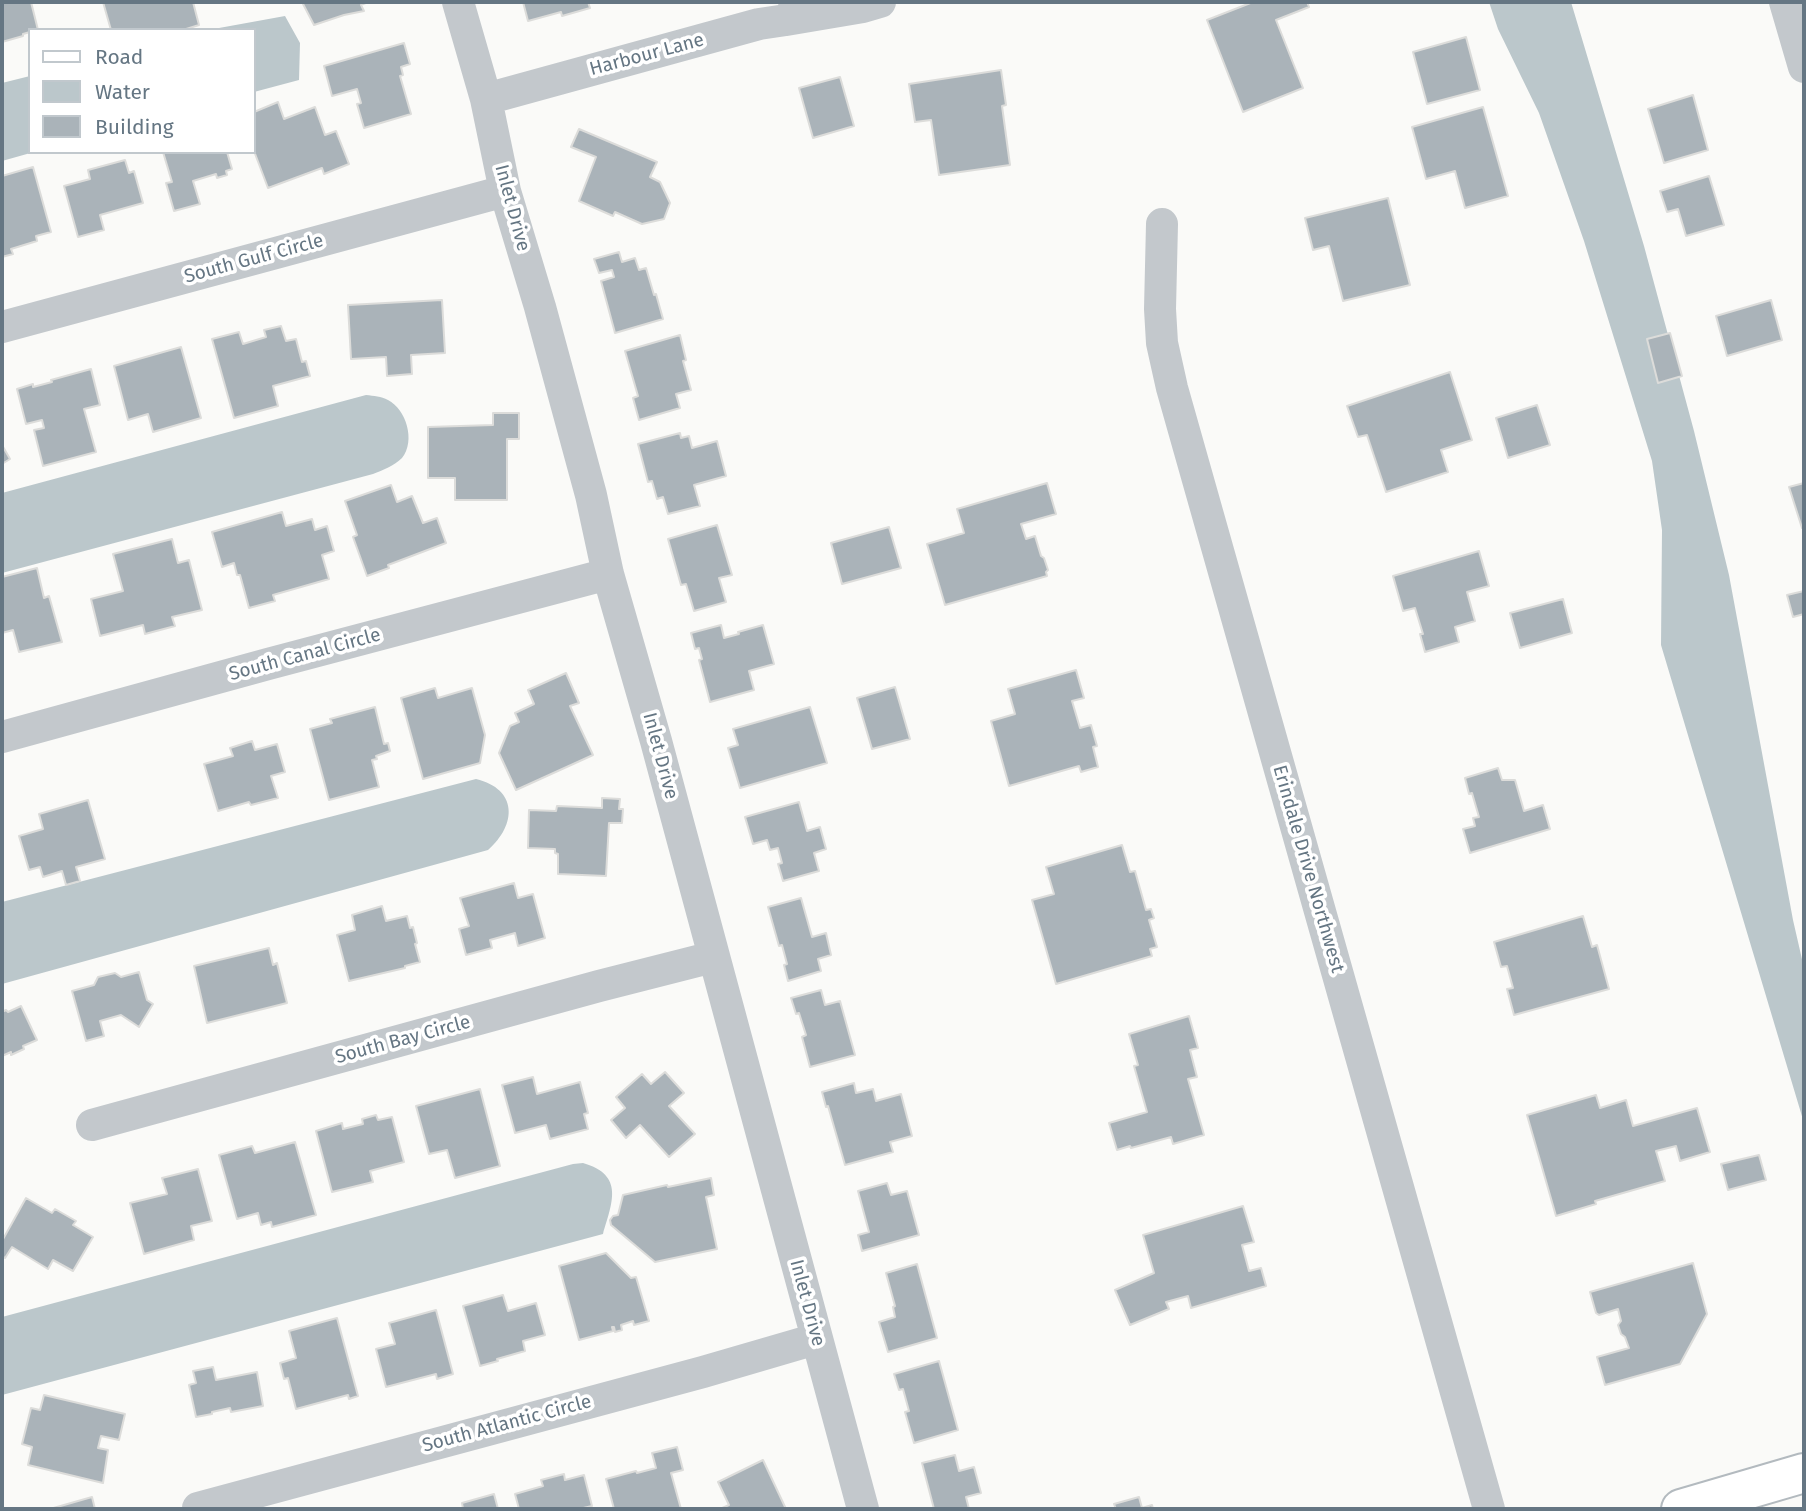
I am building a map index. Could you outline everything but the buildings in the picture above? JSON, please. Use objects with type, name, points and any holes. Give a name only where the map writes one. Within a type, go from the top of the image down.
[{"type":"street","name":"Inlet Drive","points":[[458,2],[486,99],[505,191],[540,307],[587,482],[608,574],[656,741],[863,1509]]},
{"type":"street","name":"Harbour Lane","points":[[486,99],[760,24],[792,11],[863,7],[880,2]]},
{"type":"street","points":[[1785,2],[1804,67]]},
{"type":"street","name":"South Gulf Circle","points":[[2,327],[505,191]]},
{"type":"street","name":"Erindale Drive Northwest","points":[[1161,224],[1162,343],[1172,388],[1489,1509]]},
{"type":"street","name":"South Canal Circle","points":[[2,737],[608,574]]},
{"type":"street","name":"South Bay Circle","points":[[92,1125],[713,957]]},
{"type":"street","name":"South Atlantic Circle","points":[[198,1508],[816,1339]]},
{"type":"street","points":[[1681,1509],[1804,1474]]},
{"type":"water","points":[[1489,2],[1571,2],[1644,246],[1694,431],[1729,575],[1804,968],[1804,1123],[1661,645],[1662,530],[1652,461],[1584,241],[1539,113],[1498,29]]},
{"type":"water","points":[[285,16],[300,43],[299,80],[256,91],[256,28],[219,28]]},
{"type":"water","points":[[28,76],[28,154],[2,161],[2,83]]},
{"type":"water","points":[[366,395],[383,398],[394,404],[400,410],[407,426],[406,451],[402,458],[388,467],[373,474],[2,573],[2,493]]},
{"type":"water","points":[[476,779],[500,791],[509,809],[504,830],[488,850],[2,984],[2,902]]},
{"type":"water","points":[[583,1163],[596,1168],[610,1183],[612,1201],[603,1234],[2,1395],[2,1317]]}]
